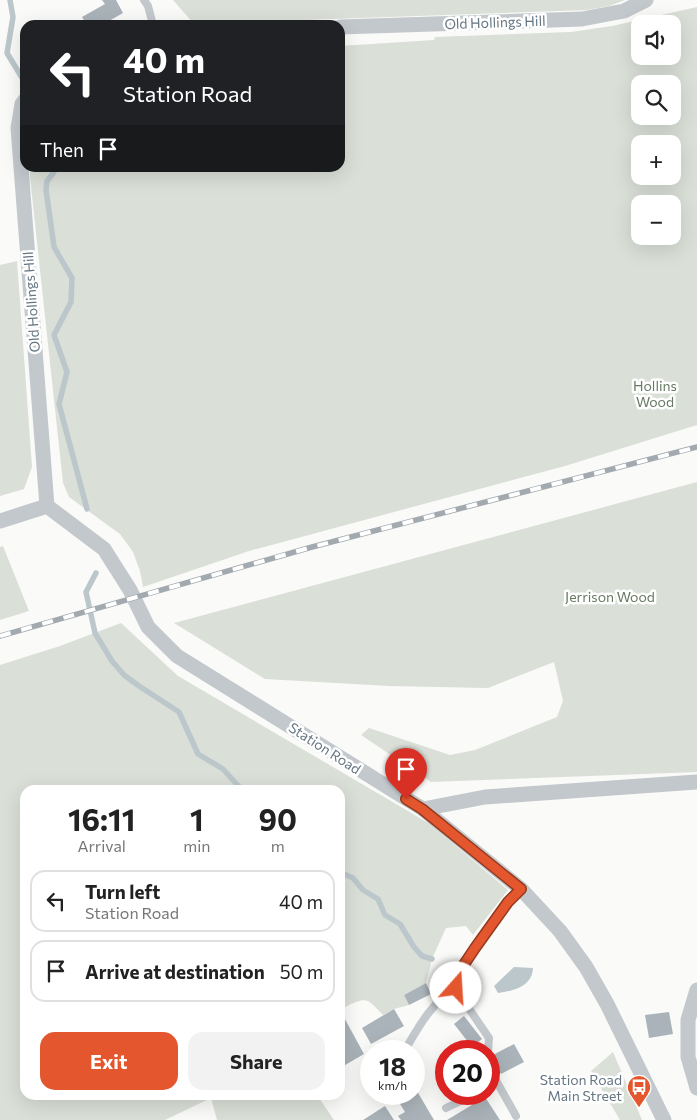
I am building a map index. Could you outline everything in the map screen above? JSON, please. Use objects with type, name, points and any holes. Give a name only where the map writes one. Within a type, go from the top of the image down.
[{"type":"street","name":"Old Hollings Hill","points":[[345,27],[582,19],[624,11],[646,0]]},
{"type":"street","name":"Old Hollings Hill","points":[[20,116],[18,128],[20,154]]},
{"type":"street","name":"Old Hollings Hill","points":[[21,172],[47,506]]},
{"type":"street","points":[[0,521],[47,506]]},
{"type":"street","name":"Station Road","points":[[47,506],[104,549],[130,590],[148,627],[177,656],[422,809],[521,889],[560,931],[586,967],[607,1004],[664,1120]]},
{"type":"street","points":[[422,809],[485,797],[697,782]]},
{"type":"street","points":[[697,990],[688,1020],[688,1057],[697,1088]]},
{"type":"lane","points":[[144,0],[148,6],[152,20]]},
{"type":"lane","points":[[489,1040],[456,988],[455,978],[508,902],[521,889]]},
{"type":"lane","points":[[411,1040],[423,1019],[444,995],[456,988]]},
{"type":"lane","points":[[500,1088],[516,1116]]},
{"type":"lane","points":[[446,1108],[452,1105]]},
{"type":"green space","points":[[173,0],[625,0],[609,6],[587,10],[306,20],[190,20]]},
{"type":"green space","name":"Hollins Wood","points":[[697,7],[697,425],[565,466],[249,551],[143,587],[140,571],[133,552],[120,534],[69,497],[63,483],[29,172],[345,172],[345,46],[434,40],[435,37],[571,32],[631,22],[631,65],[681,65],[681,15],[661,15]]},
{"type":"green space","points":[[17,261],[32,467],[24,489],[0,496],[0,265]]},
{"type":"green space","name":"Jerrison Wood","points":[[697,482],[697,772],[431,782],[361,735],[369,728],[450,755],[475,750],[557,717],[563,701],[554,662],[488,688],[389,686],[265,679],[174,623]]},
{"type":"green space","points":[[3,546],[29,611],[0,620],[0,547]]},
{"type":"green space","points":[[121,623],[178,676],[430,824],[508,890],[473,935],[466,926],[446,928],[432,959],[426,983],[404,995],[409,1005],[394,1009],[383,1015],[366,1000],[358,1001],[345,1007],[345,785],[20,785],[20,1100],[207,1100],[165,1120],[0,1120],[0,665],[60,646]]},
{"type":"green space","points":[[613,1052],[642,1120],[620,1120],[591,1071]]},
{"type":"green space","points":[[212,1100],[320,1100],[334,1120],[217,1120]]},
{"type":"shaded area","points":[[514,967],[533,968],[532,974],[526,983],[516,989],[498,993],[494,986]]},
{"type":"building","points":[[102,0],[116,0],[123,13],[111,20],[84,20],[82,17],[105,4]]},
{"type":"building","points":[[426,983],[431,994],[409,1005],[404,995]]},
{"type":"building","points":[[394,1009],[404,1026],[378,1040],[369,1040],[362,1028]]},
{"type":"building","points":[[669,1012],[673,1034],[649,1038],[645,1015]]},
{"type":"building","points":[[464,1016],[482,1039],[467,1040],[454,1024]]},
{"type":"building","points":[[345,1019],[360,1047],[360,1056],[345,1065]]},
{"type":"building","points":[[514,1044],[524,1062],[501,1074],[500,1051]]},
{"type":"building","points":[[401,1105],[425,1105],[434,1120],[401,1120],[398,1116],[405,1112]]},
{"type":"building","points":[[472,1105],[490,1105],[500,1120],[447,1120]]},
{"type":"building","points":[[385,1106],[394,1120],[363,1120]]},
{"type":"waterway","points":[[10,0],[13,17],[7,53],[20,74]]},
{"type":"waterway","points":[[54,172],[47,181],[46,190],[54,247],[72,278],[71,302],[54,335],[67,372],[59,404],[87,509]]},
{"type":"waterway","points":[[96,573],[86,592],[95,633],[112,661],[124,675],[179,712],[198,754],[223,769],[237,785]]},
{"type":"waterway","points":[[345,874],[353,878],[363,890],[378,899],[385,915],[400,924],[422,956],[432,959]]},
{"type":"railway","points":[[0,636],[312,547],[697,447]]},
{"type":"place","name":"Station Road Main Street","points":[[639,1108]]},
{"type":"route","points":[[406,799],[422,809],[521,889],[508,902],[455,978],[456,988]]}]
